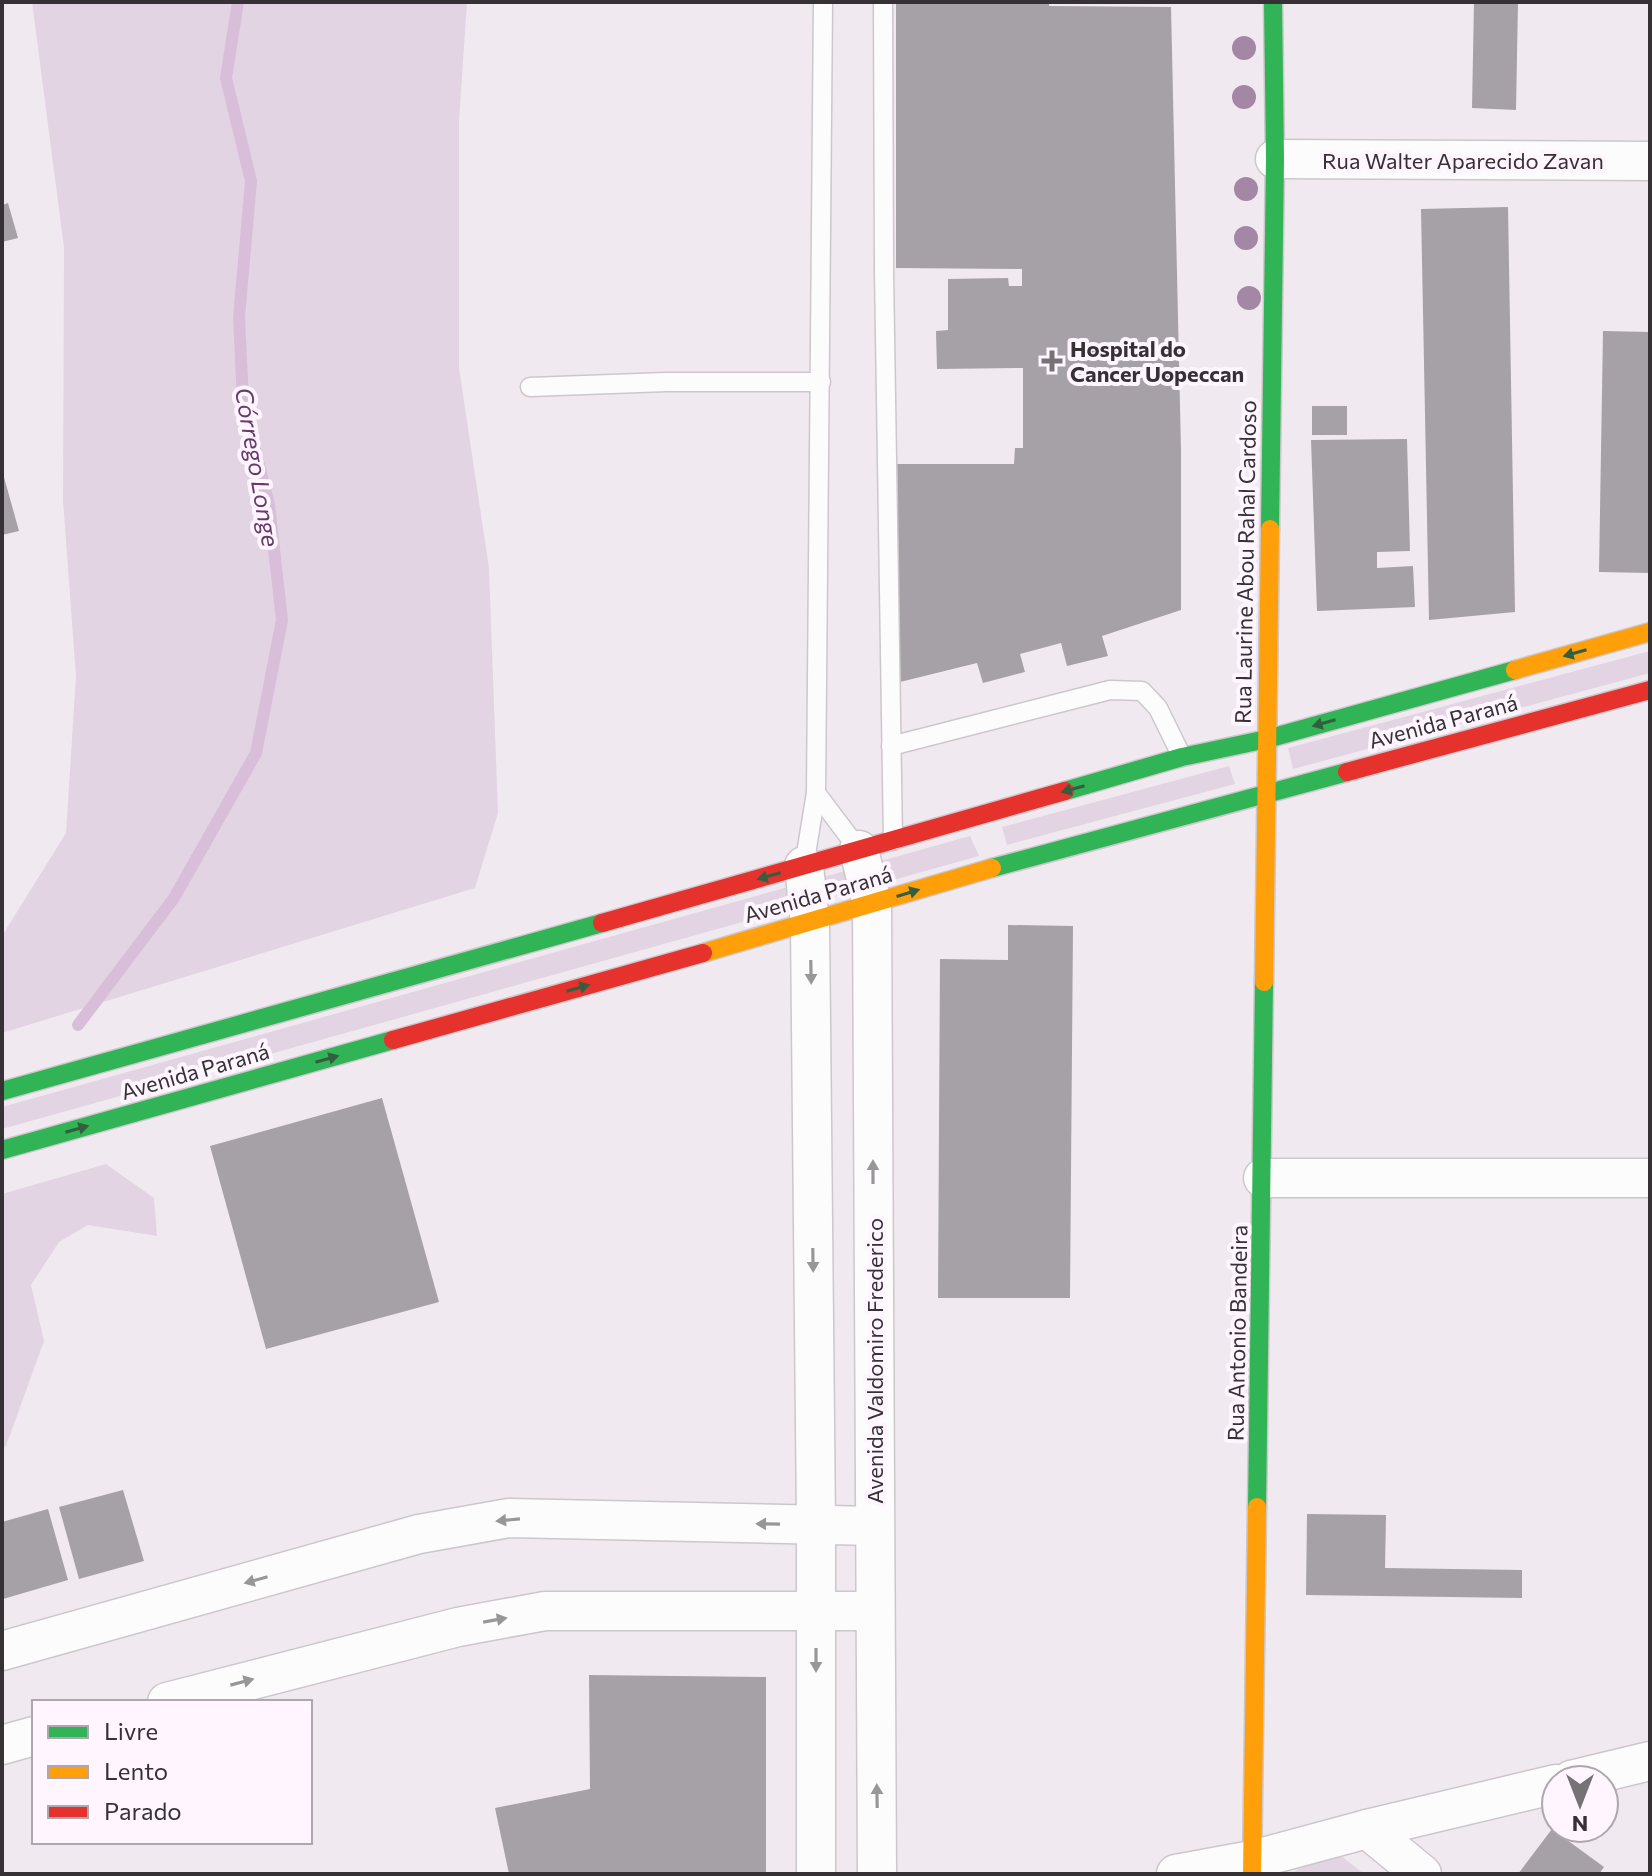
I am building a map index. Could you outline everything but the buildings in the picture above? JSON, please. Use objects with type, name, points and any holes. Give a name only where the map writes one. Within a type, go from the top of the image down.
[{"type":"main road","name":"Rua Laurine Abou Rahal Cardoso","points":[[1267,793],[1275,159],[1273,2]]},
{"type":"main road","name":"Avenida Paraná","points":[[2,1091],[876,846],[981,822],[1182,757],[1267,739],[1650,632]]},
{"type":"main road","name":"Avenida Paraná","points":[[2,1150],[810,923],[992,860],[1267,793],[1650,690]]},
{"type":"main road","name":"Rua Antonio Bandeira","points":[[1252,1867],[1267,793]]},
{"type":"street","name":"Rua Walter Aparecido Zavan","points":[[1275,159],[1650,161]]},
{"type":"street","name":"Avenida Valdomiro Frederico","points":[[876,846],[872,904],[877,1874]]},
{"type":"street","points":[[804,866],[810,923],[816,1874]]},
{"type":"street","points":[[1263,1178],[1650,1178]]},
{"type":"street","points":[[2,1651],[419,1534],[509,1518],[874,1526]]},
{"type":"street","points":[[175,1700],[458,1627],[545,1611],[875,1611]]},
{"type":"street","points":[[2,1745],[32,1737]]},
{"type":"street","points":[[1620,1768],[1650,1761]]},
{"type":"street","points":[[1176,1874],[1252,1867],[1367,1829],[1540,1788]]},
{"type":"street","points":[[1367,1829],[1422,1874]]},
{"type":"lane","points":[[804,866],[816,793],[823,2]]},
{"type":"lane","points":[[876,846],[891,746],[883,2]]},
{"type":"lane","points":[[530,387],[666,382],[821,382]]},
{"type":"lane","points":[[891,746],[1110,690],[1142,691],[1158,708],[1182,757]]},
{"type":"lane","points":[[816,793],[876,846]]},
{"type":"shaded area","points":[[32,2],[467,2],[459,121],[459,368],[489,568],[498,813],[475,888],[2,1033],[2,936],[66,833],[76,676],[63,501],[64,248]]},
{"type":"shaded area","points":[[1650,651],[1650,673],[1293,769],[1288,748]]},
{"type":"shaded area","points":[[1229,766],[1235,784],[1007,845],[1002,827]]},
{"type":"shaded area","points":[[970,836],[979,856],[2,1129],[2,1107]]},
{"type":"shaded area","points":[[106,1164],[154,1198],[157,1236],[88,1225],[59,1242],[31,1285],[44,1341],[6,1446],[2,1449],[2,1194]]},
{"type":"shaded area","points":[[1336,1852],[1364,1874],[1289,1874]]},
{"type":"waterway","name":"Córrego Longe","points":[[78,1025],[174,898],[256,753],[282,620],[269,505],[243,402],[239,317],[251,181],[226,78],[238,2]]},
{"type":"traffic: fast","points":[[1270,529],[1275,159],[1273,2]]},
{"type":"traffic: fast","points":[[1065,791],[1182,757],[1267,739],[1515,670]]},
{"type":"traffic: fast","points":[[992,868],[1347,772]]},
{"type":"traffic: fast","points":[[2,1091],[602,923]]},
{"type":"traffic: fast","points":[[1257,1507],[1264,982]]},
{"type":"traffic: fast","points":[[2,1150],[393,1040]]},
{"type":"traffic: slow","points":[[1264,982],[1270,529]]},
{"type":"traffic: slow","points":[[1515,670],[1650,632]]},
{"type":"traffic: slow","points":[[703,953],[992,868]]},
{"type":"traffic: slow","points":[[1252,1874],[1257,1507]]},
{"type":"traffic: jam","points":[[1347,772],[1650,690]]},
{"type":"traffic: jam","points":[[602,923],[1065,791]]},
{"type":"traffic: jam","points":[[393,1040],[703,953]]},
{"type":"place","name":"Hospital do Cancer Uopeccan","points":[[1052,361]]}]
